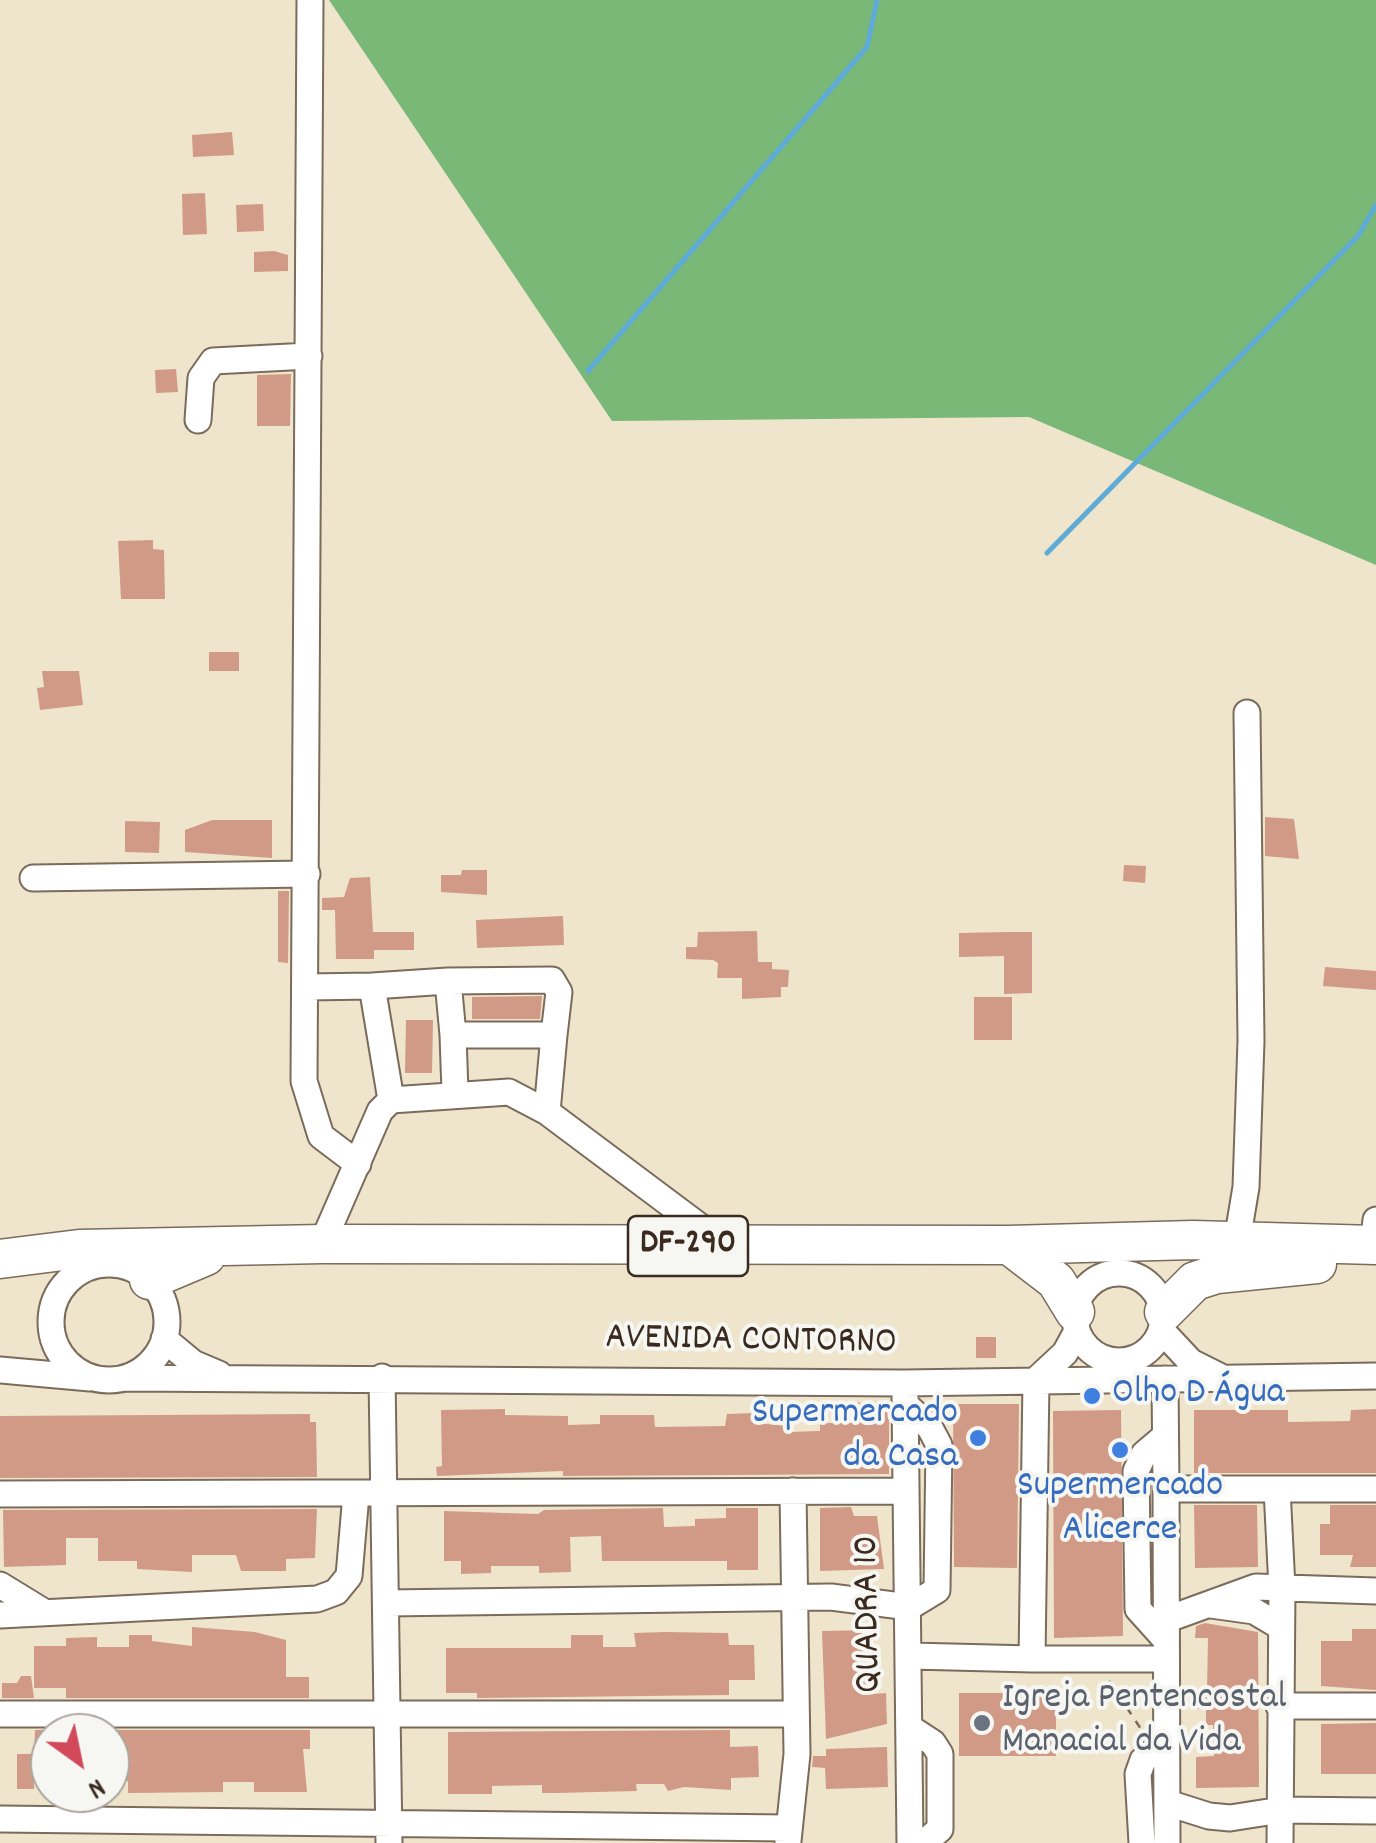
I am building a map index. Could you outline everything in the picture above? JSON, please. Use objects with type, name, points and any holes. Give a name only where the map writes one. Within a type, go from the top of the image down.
[{"type":"highway","name":"DF-290","points":[[3,1258],[80,1248],[322,1244],[1009,1245],[1119,1257],[1237,1241],[1375,1237]]},
{"type":"highway","points":[[1163,1322],[1194,1282],[1217,1274],[1338,1262],[1375,1237]]},
{"type":"highway","points":[[1009,1245],[1056,1281],[1076,1321]]},
{"type":"highway","points":[[149,1280],[232,1246]]},
{"type":"highway","points":[[3,1258],[42,1261],[67,1274],[70,1280]]},
{"type":"street","points":[[310,0],[304,1081],[321,1136],[358,1164]]},
{"type":"street","points":[[198,420],[201,378],[212,361],[308,356]]},
{"type":"street","points":[[1237,1241],[1246,1187],[1251,1041],[1247,714]]},
{"type":"street","points":[[34,878],[307,874]]},
{"type":"street","points":[[448,980],[455,1092]]},
{"type":"street","points":[[307,987],[552,980],[559,992],[547,1112]]},
{"type":"street","points":[[372,986],[390,1100]]},
{"type":"street","points":[[453,1035],[554,1036]]},
{"type":"street","points":[[322,1244],[380,1111],[390,1100],[455,1092],[509,1092],[547,1112],[726,1246]]},
{"type":"street","points":[[1032,1659],[1036,1380],[1065,1352],[1086,1287],[1119,1257],[1153,1287],[1163,1322],[1192,1362],[1223,1378]]},
{"type":"street","points":[[109,1264],[131,1269],[149,1280],[165,1308],[164,1339],[154,1359],[113,1379],[67,1362],[54,1340],[55,1302],[70,1280],[88,1268],[109,1264]]},
{"type":"street","points":[[1076,1321],[1093,1353],[1118,1370],[1146,1353],[1163,1322]]},
{"type":"street","points":[[164,1339],[193,1363],[232,1380]]},
{"type":"street","name":"AVENIDA CONTORNO","points":[[0,1370],[113,1379],[382,1377],[905,1393],[1118,1370],[1165,1379],[1376,1376]]},
{"type":"street","points":[[382,1377],[389,1832]]},
{"type":"street","points":[[1165,1379],[1166,1639],[1160,1746],[1168,1803],[1167,1843]]},
{"type":"street","points":[[387,1603],[831,1596],[909,1607],[937,1590],[939,1445],[905,1393]]},
{"type":"street","name":"QUADRA 10","points":[[905,1393],[911,1656],[910,1843]]},
{"type":"street","points":[[1164,1437],[1144,1454],[1136,1472],[1138,1610],[1166,1639]]},
{"type":"street","points":[[1166,1489],[1376,1490]]},
{"type":"street","points":[[1277,1489],[1282,1588],[1280,1843]]},
{"type":"street","points":[[0,1494],[905,1490]]},
{"type":"street","points":[[0,1819],[389,1832],[788,1835],[797,1754],[794,1491]]},
{"type":"street","points":[[0,1615],[317,1599],[336,1592],[348,1576],[356,1494]]},
{"type":"street","points":[[0,1585],[44,1612]]},
{"type":"street","points":[[911,1656],[1095,1660],[1166,1639],[1200,1605],[1256,1588],[1376,1590]]},
{"type":"street","points":[[1200,1605],[1254,1611],[1281,1627]]},
{"type":"street","points":[[1279,1706],[1376,1706]]},
{"type":"street","points":[[0,1714],[796,1714]]},
{"type":"street","points":[[910,1728],[933,1743],[940,1754],[940,1829],[924,1843]]},
{"type":"street","points":[[1142,1843],[1138,1774],[1143,1760],[1160,1746]]},
{"type":"street","points":[[1168,1803],[1209,1816],[1281,1810],[1376,1811]]},
{"type":"path","points":[[1095,1660],[1160,1746]]},
{"type":"green space","points":[[329,0],[1376,0],[1376,565],[1029,417],[612,421]]},
{"type":"building","points":[[232,132],[234,155],[193,157],[192,135]]},
{"type":"building","points":[[205,193],[207,234],[183,235],[182,194]]},
{"type":"building","points":[[263,204],[264,231],[237,232],[236,205]]},
{"type":"building","points":[[254,252],[288,255],[288,271],[254,272]]},
{"type":"building","points":[[176,369],[178,392],[156,393],[155,370]]},
{"type":"building","points":[[291,374],[290,426],[257,426],[257,375]]},
{"type":"building","points":[[153,540],[153,549],[164,550],[165,599],[121,599],[118,541]]},
{"type":"building","points":[[209,652],[239,652],[239,671],[209,671]]},
{"type":"building","points":[[42,671],[79,671],[83,705],[40,710],[37,688],[44,687]]},
{"type":"building","points":[[1265,817],[1294,819],[1299,859],[1265,856]]},
{"type":"building","points":[[212,820],[272,820],[272,858],[185,852],[185,830]]},
{"type":"building","points":[[125,821],[160,822],[159,853],[125,852]]},
{"type":"building","points":[[1124,865],[1146,866],[1145,883],[1123,881]]},
{"type":"building","points":[[462,870],[487,870],[487,895],[441,892],[441,875],[461,875]]},
{"type":"building","points":[[370,877],[373,932],[414,932],[414,950],[374,950],[374,959],[336,959],[335,910],[322,910],[322,898],[344,897],[350,878]]},
{"type":"building","points":[[278,891],[289,891],[288,963],[278,962]]},
{"type":"building","points":[[563,916],[564,945],[477,948],[476,920]]},
{"type":"building","points":[[757,931],[758,962],[772,962],[772,969],[789,970],[788,987],[781,987],[781,997],[742,999],[742,978],[717,978],[718,963],[686,959],[686,947],[697,947],[698,932]]},
{"type":"building","points":[[1032,932],[1032,993],[1004,994],[1004,956],[959,957],[959,933]]},
{"type":"building","points":[[1325,967],[1376,971],[1376,990],[1323,986]]},
{"type":"building","points":[[542,996],[540,1019],[472,1019],[472,997]]},
{"type":"building","points":[[974,997],[1012,997],[1012,1040],[974,1040]]},
{"type":"building","points":[[406,1020],[433,1020],[432,1073],[405,1073]]},
{"type":"building","points":[[976,1337],[996,1337],[996,1358],[976,1358]]},
{"type":"building","points":[[889,1401],[889,1474],[563,1476],[563,1471],[437,1476],[436,1467],[442,1466],[441,1410],[505,1409],[505,1415],[568,1416],[568,1425],[600,1424],[600,1415],[654,1415],[655,1427],[725,1426],[727,1414],[756,1413],[756,1423],[787,1426],[788,1432],[820,1431],[820,1423],[851,1423],[851,1403]]},
{"type":"building","points":[[953,1404],[1019,1404],[1017,1568],[954,1567]]},
{"type":"building","points":[[1376,1409],[1376,1473],[1194,1473],[1194,1410],[1288,1410],[1288,1422],[1350,1421],[1351,1410]]},
{"type":"building","points":[[1121,1410],[1123,1636],[1054,1638],[1053,1411]]},
{"type":"building","points":[[310,1414],[310,1422],[316,1422],[317,1477],[0,1478],[0,1416]]},
{"type":"building","points":[[1194,1505],[1257,1505],[1258,1567],[1195,1568]]},
{"type":"building","points":[[1330,1505],[1376,1505],[1376,1567],[1350,1567],[1353,1555],[1320,1555],[1320,1524],[1330,1524]]},
{"type":"building","points":[[851,1507],[854,1516],[877,1516],[884,1569],[820,1571],[820,1508]]},
{"type":"building","points":[[663,1508],[664,1527],[695,1526],[695,1519],[726,1518],[726,1508],[758,1508],[758,1570],[727,1570],[727,1561],[602,1561],[601,1536],[570,1537],[571,1572],[539,1573],[539,1566],[491,1566],[491,1573],[461,1574],[461,1561],[444,1561],[444,1511],[538,1514],[544,1510]]},
{"type":"building","points":[[317,1509],[315,1558],[286,1559],[286,1571],[241,1571],[236,1555],[192,1555],[192,1572],[137,1569],[137,1561],[98,1561],[98,1538],[66,1538],[66,1565],[4,1567],[3,1510]]},
{"type":"building","points":[[1205,1623],[1258,1632],[1259,1787],[1196,1788],[1196,1757],[1214,1756],[1213,1725],[1206,1725],[1206,1708],[1195,1709],[1195,1693],[1207,1693],[1208,1638],[1195,1638],[1196,1626]]},
{"type":"building","points":[[192,1627],[255,1632],[286,1640],[286,1677],[309,1677],[309,1698],[66,1698],[66,1688],[34,1688],[34,1646],[66,1646],[66,1638],[97,1637],[97,1647],[129,1647],[129,1635],[152,1635],[152,1641],[192,1646]]},
{"type":"building","points":[[1352,1629],[1376,1629],[1376,1690],[1321,1686],[1321,1641],[1352,1641]]},
{"type":"building","points":[[873,1630],[874,1694],[886,1693],[887,1724],[826,1739],[822,1631]]},
{"type":"building","points":[[634,1633],[728,1633],[729,1645],[754,1645],[755,1680],[729,1680],[729,1695],[477,1698],[477,1693],[446,1693],[446,1648],[571,1648],[571,1635],[603,1635],[603,1647],[636,1647]]},
{"type":"building","points":[[21,1676],[31,1676],[34,1698],[2,1698],[2,1683],[17,1683]]},
{"type":"building","points":[[959,1693],[1056,1693],[1056,1756],[959,1756]]},
{"type":"building","points":[[1376,1723],[1376,1774],[1321,1774],[1321,1724]]},
{"type":"building","points":[[130,1730],[310,1730],[310,1749],[303,1749],[307,1792],[254,1792],[254,1782],[223,1782],[223,1792],[130,1793]]},
{"type":"building","points":[[730,1730],[730,1747],[758,1746],[759,1777],[731,1778],[731,1790],[684,1787],[668,1791],[664,1784],[636,1784],[637,1791],[542,1793],[542,1785],[492,1786],[492,1794],[448,1794],[448,1732]]},
{"type":"building","points":[[887,1747],[888,1787],[826,1789],[825,1768],[812,1767],[813,1756],[826,1756],[826,1749]]},
{"type":"building","points":[[17,1754],[30,1754],[30,1789],[17,1789]]},
{"type":"waterway","points":[[588,371],[867,47],[877,0]]},
{"type":"waterway","points":[[1047,553],[1358,236],[1376,205]]},
{"type":"place","name":"Olho D Água","points":[[1092,1396]]},
{"type":"place","name":"Supermercado da Casa","points":[[978,1438]]},
{"type":"place","name":"Supermercado Alicerce","points":[[1120,1450]]},
{"type":"place","name":"Igreja Pentencostal Manacial da Vida","points":[[982,1723]]}]
